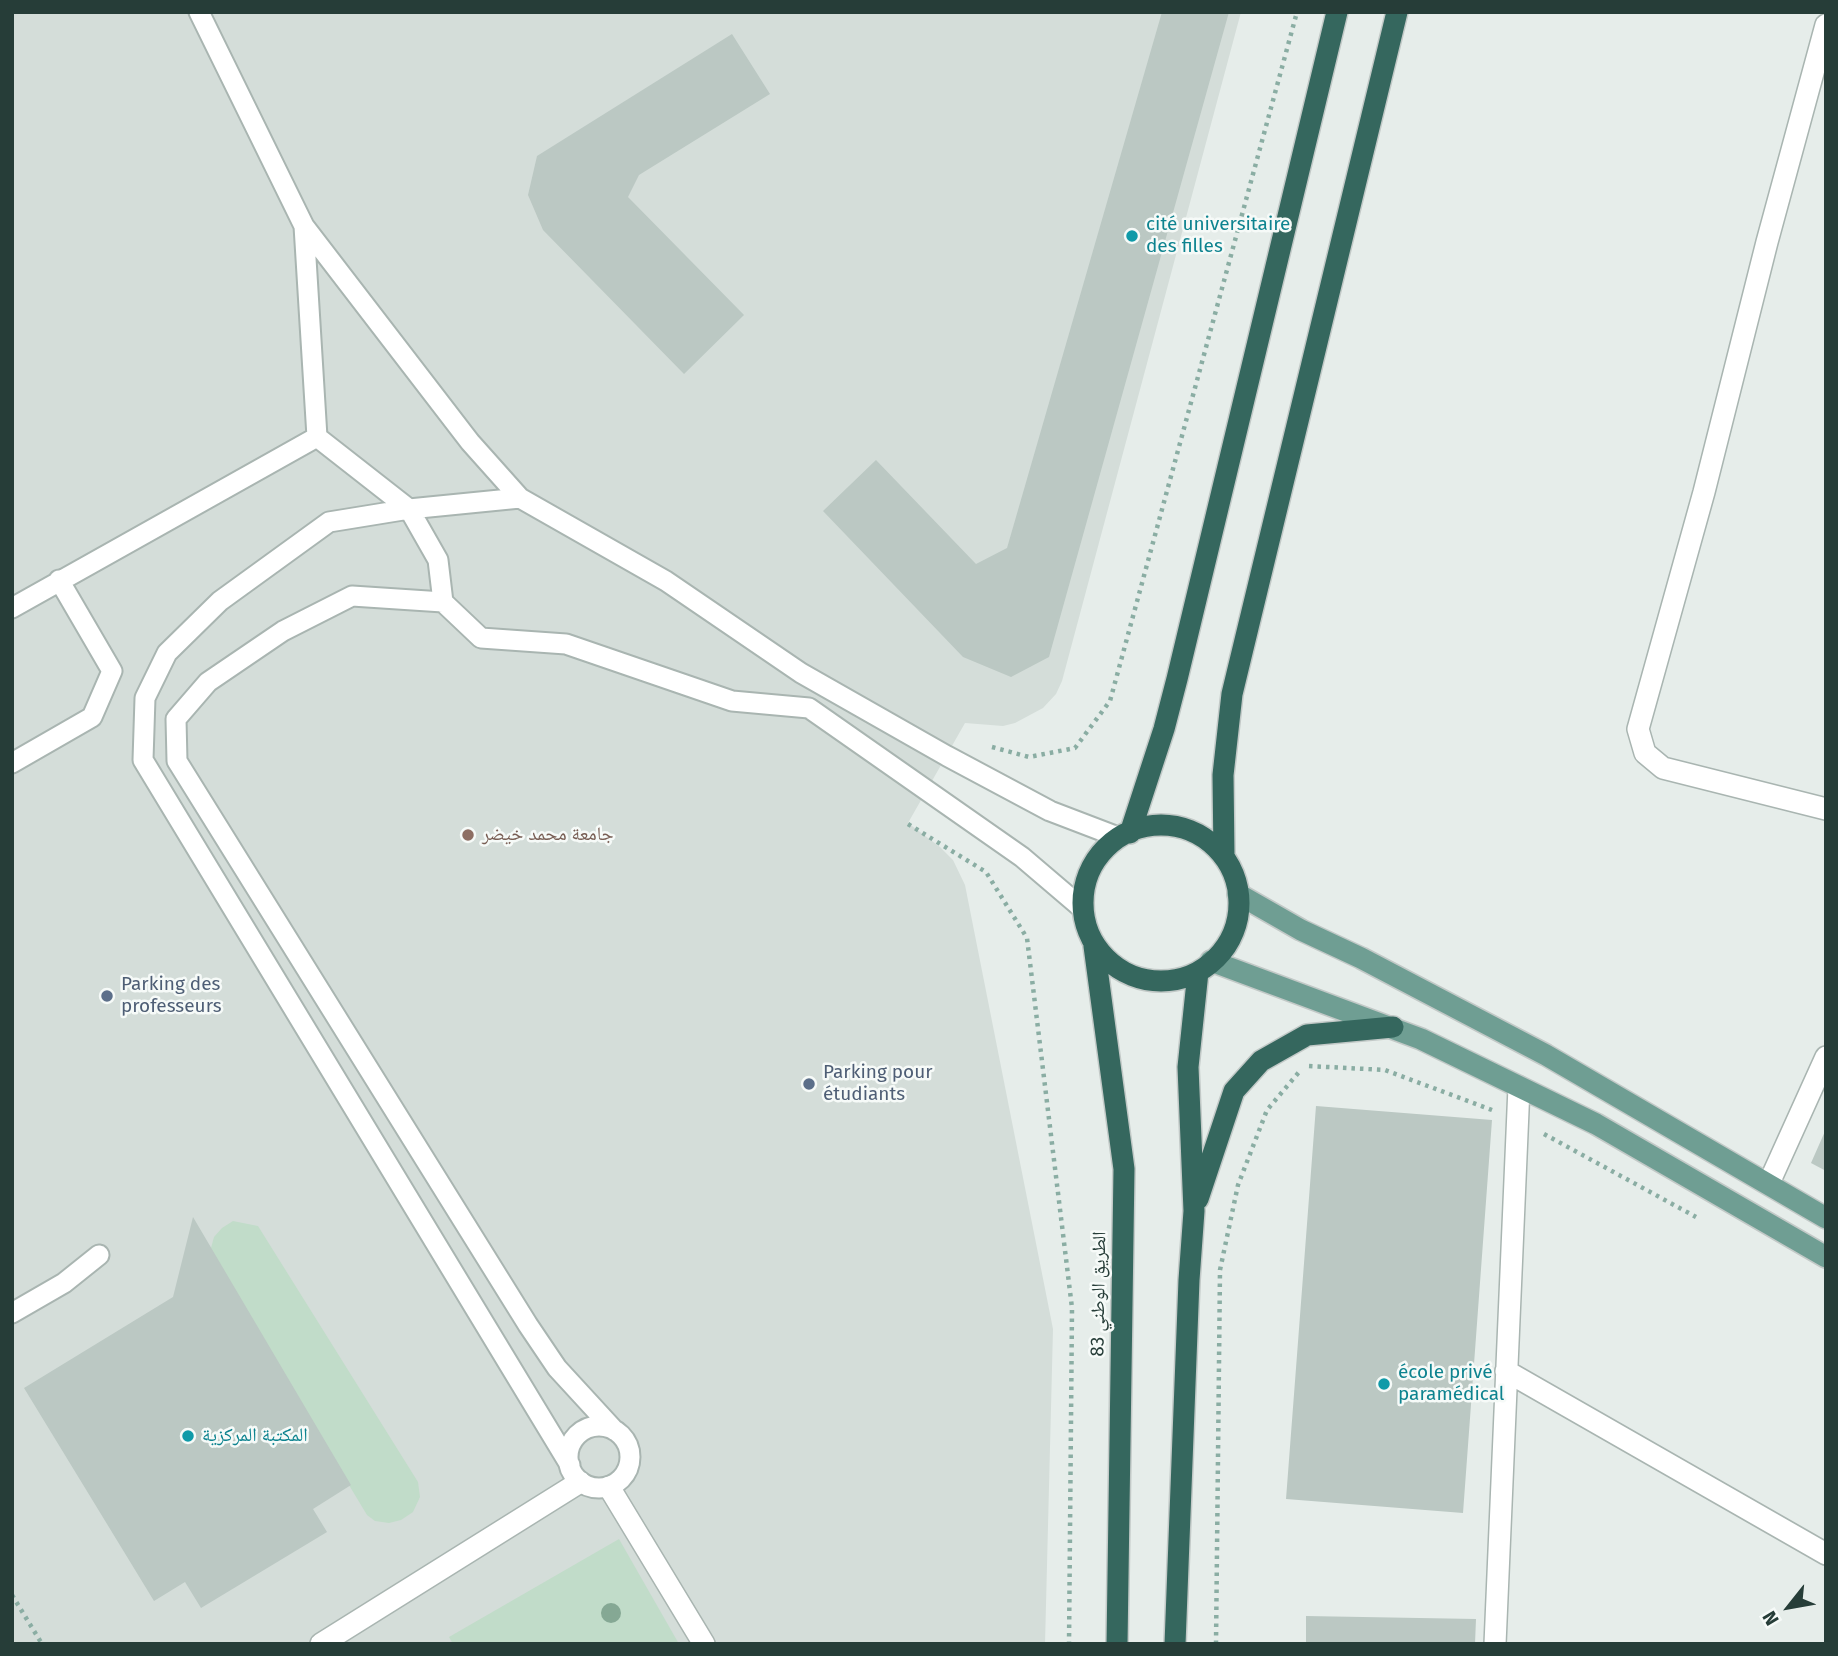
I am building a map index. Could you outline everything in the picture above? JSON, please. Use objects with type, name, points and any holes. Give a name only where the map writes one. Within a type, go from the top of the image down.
[{"type":"highway","points":[[1124,835],[1164,729],[1177,679],[1337,12]]},
{"type":"highway","points":[[1224,856],[1223,775],[1232,694],[1397,12]]},
{"type":"highway","points":[[1163,824],[1186,828],[1207,839],[1224,856],[1236,880],[1239,907],[1233,933],[1219,955],[1205,967],[1177,979],[1154,981],[1132,975],[1112,964],[1094,946],[1083,909],[1088,872],[1101,852],[1124,835],[1163,824]]},
{"type":"highway","name":"الطريق الوطني 83","points":[[1094,946],[1124,1169],[1117,1644]]},
{"type":"highway","points":[[1175,1644],[1194,1211],[1188,1067],[1205,967]]},
{"type":"highway","points":[[1194,1211],[1234,1091],[1261,1061],[1307,1035],[1393,1027]]},
{"type":"main road","points":[[1238,894],[1301,930],[1371,963],[1546,1055],[1826,1218]]},
{"type":"main road","points":[[1205,967],[1393,1027],[1596,1124],[1826,1257]]},
{"type":"street","points":[[1826,25],[1704,492],[1638,729],[1645,753],[1663,768],[1826,809]]},
{"type":"street","points":[[1769,1183],[1826,1056]]},
{"type":"street","points":[[1495,1644],[1519,1087]]},
{"type":"street","points":[[1506,1371],[1826,1554]]},
{"type":"street","points":[[321,1644],[575,1474]]},
{"type":"street","points":[[610,1487],[704,1644]]},
{"type":"lane","points":[[200,12],[304,226],[470,442],[520,498],[666,581],[802,673],[947,756],[1050,811],[1124,835]]},
{"type":"lane","points":[[304,226],[317,437],[410,509],[438,560],[443,603]]},
{"type":"lane","points":[[12,608],[317,437]]},
{"type":"lane","points":[[520,498],[410,509],[329,522],[220,601],[167,653],[145,698],[143,760],[575,1474],[599,1488],[610,1487],[626,1474],[630,1455],[622,1436],[557,1368],[528,1325],[177,761],[176,719],[208,682],[284,631],[352,596],[443,603],[481,638],[566,644],[732,701],[809,708],[1022,857],[1083,909]]},
{"type":"lane","points":[[12,762],[92,717],[112,671],[59,580]]},
{"type":"lane","points":[[12,1313],[64,1283],[99,1255]]},
{"type":"lane","points":[[575,1474],[568,1455],[576,1437],[594,1427],[614,1430]]},
{"type":"path","points":[[981,744],[1029,757],[1075,748],[1110,701],[1297,12]]},
{"type":"path","points":[[908,824],[986,872],[1027,938],[1072,1308],[1069,1644]]},
{"type":"path","points":[[1216,1644],[1220,1269],[1238,1185],[1267,1110],[1305,1066],[1385,1070],[1517,1119],[1707,1223]]},
{"type":"path","points":[[12,1595],[42,1644]]},
{"type":"shaded area","name":"جامعة محمد خيضر","points":[[12,12],[1241,12],[1062,681],[1056,694],[1043,708],[1015,723],[1003,726],[965,723],[908,823],[953,860],[965,885],[1053,1329],[1045,1644],[12,1644]]},
{"type":"green space","points":[[233,1221],[258,1226],[418,1482],[420,1497],[413,1512],[401,1520],[389,1523],[375,1521],[367,1515],[213,1259],[211,1248],[214,1237]]},
{"type":"green space","points":[[619,1539],[679,1644],[453,1644],[449,1637]]},
{"type":"building","name":"cité universitaire des filles","points":[[1162,12],[1229,12],[1049,657],[1011,677],[963,657],[823,511],[876,460],[976,564],[1007,548]]},
{"type":"building","points":[[732,34],[770,94],[639,175],[628,197],[744,315],[684,374],[543,230],[528,195],[537,156]]},
{"type":"building","name":"école privé paramédical","points":[[1316,1106],[1492,1120],[1463,1513],[1286,1499]]},
{"type":"building","points":[[1826,1129],[1826,1171],[1811,1163]]},
{"type":"building","name":"المكتبة المركزية","points":[[193,1217],[351,1485],[313,1509],[327,1532],[201,1608],[185,1582],[154,1601],[24,1388],[173,1297]]},
{"type":"building","points":[[1306,1616],[1476,1619],[1475,1644],[1306,1644]]},
{"type":"place","name":"cité universitaire des filles","points":[[1132,236]]},
{"type":"place","name":"جامعة محمد خيضر","points":[[468,835]]},
{"type":"place","name":"Parking des professeurs","points":[[107,996]]},
{"type":"place","name":"Parking pour étudiants","points":[[809,1084]]},
{"type":"place","name":"école privé paramédical","points":[[1384,1384]]},
{"type":"place","name":"المكتبة المركزية","points":[[188,1436]]}]
